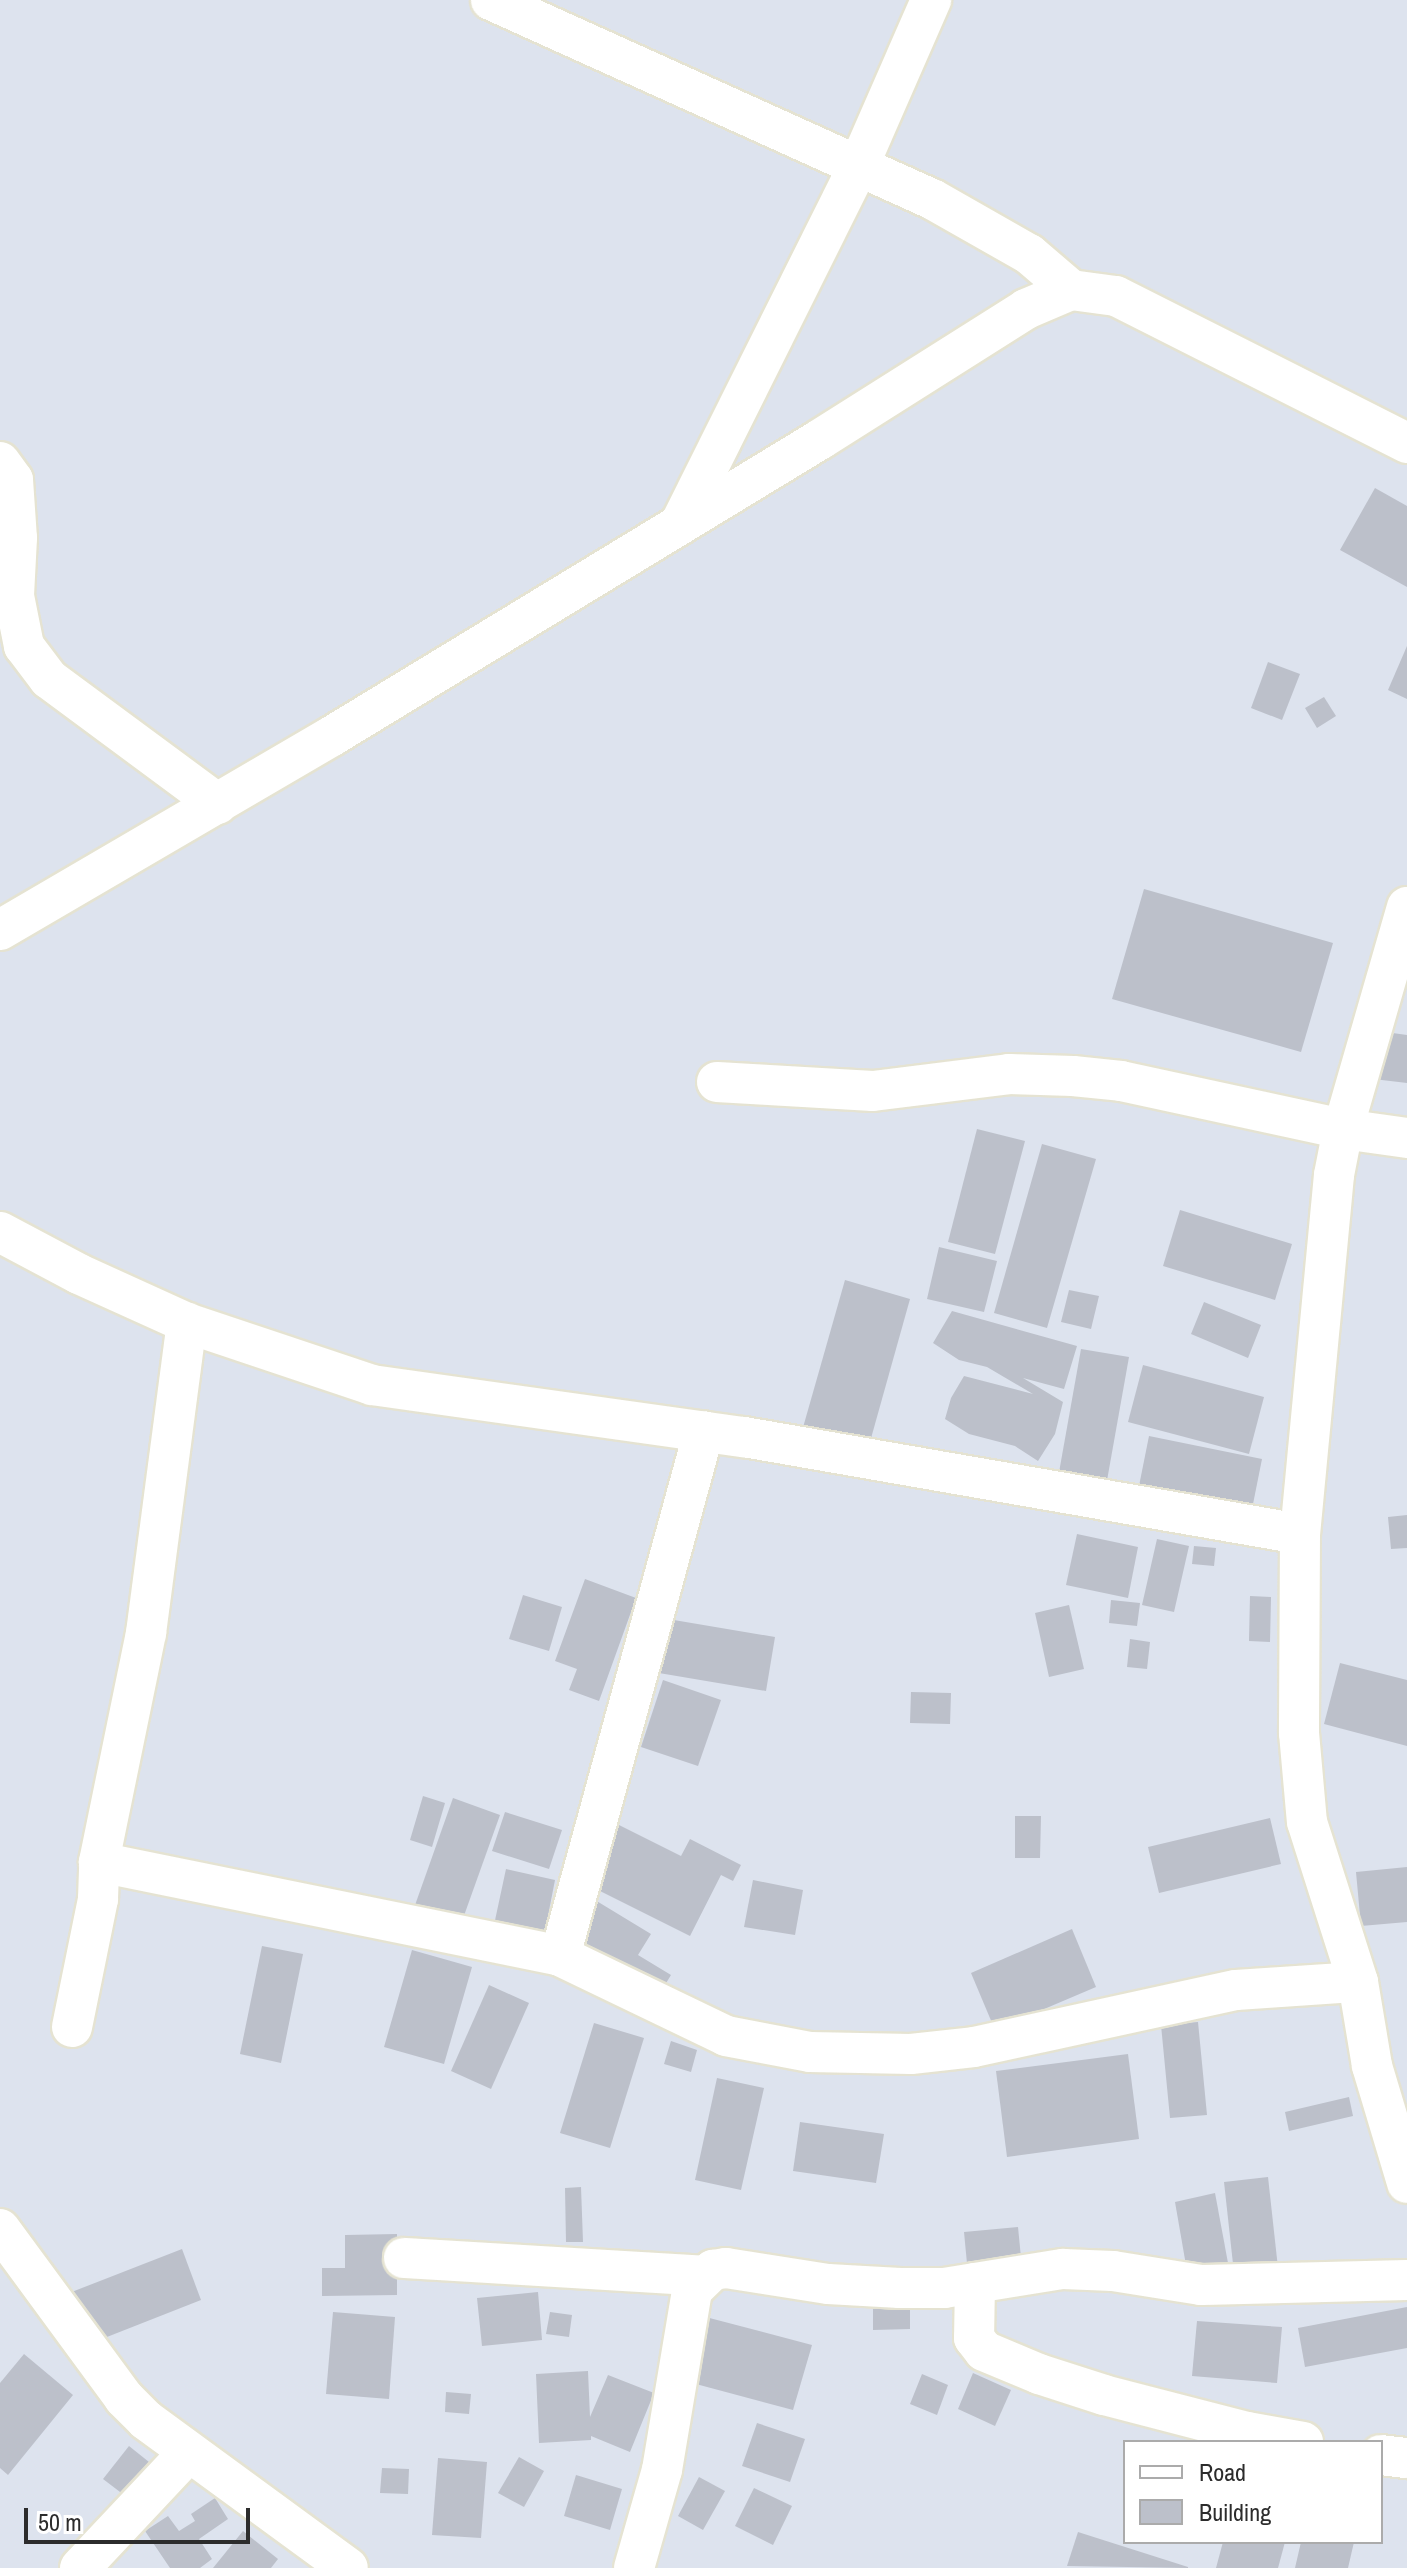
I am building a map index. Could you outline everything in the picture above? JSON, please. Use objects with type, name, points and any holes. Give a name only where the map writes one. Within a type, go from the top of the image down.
[{"type":"street","points":[[491,0],[932,199],[1029,254],[1071,290]]},
{"type":"street","points":[[680,524],[859,165],[931,0]]},
{"type":"street","points":[[0,930],[218,804],[680,524],[1026,309],[1071,290],[1116,296],[1407,443]]},
{"type":"street","points":[[0,462],[13,480],[17,538],[14,596],[24,646],[49,679],[218,804]]},
{"type":"street","points":[[1407,907],[1343,1129],[1334,1175],[1300,1534],[1299,1733],[1303,1794],[1315,1848],[1358,1982],[1372,2066],[1407,2183]]},
{"type":"street","points":[[717,1082],[873,1091],[1009,1074],[1073,1076],[1121,1081],[1343,1129],[1407,1138]]},
{"type":"street","points":[[0,1232],[79,1274],[187,1323],[372,1385],[704,1431],[1300,1534]]},
{"type":"street","points":[[72,2027],[98,1899],[99,1862],[146,1633],[187,1323]]},
{"type":"street","points":[[560,1956],[704,1431]]},
{"type":"street","points":[[99,1862],[560,1956],[726,2036],[810,2052],[911,2054],[974,2047],[1236,1990],[1358,1982]]},
{"type":"street","points":[[0,2229],[124,2398],[188,2453],[348,2568]]},
{"type":"street","points":[[404,2258],[704,2276]]},
{"type":"street","points":[[634,2568],[662,2470],[690,2298],[704,2276],[713,2270],[726,2268],[828,2284],[944,2288],[1063,2269],[1113,2271],[1201,2285],[1407,2280]]},
{"type":"street","points":[[975,2283],[974,2338],[984,2351],[1039,2374],[1104,2395],[1247,2432],[1292,2440]]},
{"type":"street","points":[[80,2568],[188,2453]]},
{"type":"street","points":[[1383,2455],[1407,2458]]},
{"type":"building","points":[[1375,488],[1407,506],[1407,587],[1340,550]]},
{"type":"building","points":[[1407,646],[1407,699],[1388,690]]},
{"type":"building","points":[[1268,662],[1300,674],[1282,720],[1251,708]]},
{"type":"building","points":[[1324,697],[1336,716],[1317,728],[1305,708]]},
{"type":"building","points":[[1144,889],[1333,943],[1301,1052],[1112,999]]},
{"type":"building","points":[[1371,1030],[1407,1035],[1407,1083],[1365,1078]]},
{"type":"building","points":[[977,1129],[1025,1141],[995,1254],[948,1242]]},
{"type":"building","points":[[1042,1144],[1096,1159],[1047,1328],[994,1313]]},
{"type":"building","points":[[1180,1210],[1292,1244],[1275,1300],[1163,1266]]},
{"type":"building","points":[[939,1247],[997,1261],[984,1312],[927,1299]]},
{"type":"building","points":[[845,1280],[910,1299],[868,1449],[802,1431]]},
{"type":"building","points":[[1069,1290],[1099,1296],[1091,1329],[1061,1322]]},
{"type":"building","points":[[1204,1302],[1261,1325],[1248,1358],[1191,1334]]},
{"type":"building","points":[[952,1311],[1077,1346],[1064,1389],[1023,1378],[1063,1402],[1055,1434],[1038,1461],[1015,1446],[969,1434],[945,1419],[951,1398],[964,1376],[1033,1394],[987,1367],[959,1360],[933,1343]]},
{"type":"building","points":[[1081,1349],[1129,1357],[1106,1486],[1058,1478]]},
{"type":"building","points":[[1143,1365],[1264,1397],[1249,1454],[1128,1422]]},
{"type":"building","points":[[1149,1436],[1262,1459],[1252,1509],[1139,1486]]},
{"type":"building","points":[[1407,1515],[1407,1548],[1391,1549],[1388,1517]]},
{"type":"building","points":[[1077,1534],[1138,1547],[1128,1598],[1066,1585]]},
{"type":"building","points":[[1157,1539],[1189,1546],[1174,1612],[1142,1605]]},
{"type":"building","points":[[1194,1546],[1216,1548],[1214,1566],[1192,1564]]},
{"type":"building","points":[[585,1579],[636,1598],[599,1701],[569,1690],[577,1669],[555,1661]]},
{"type":"building","points":[[523,1595],[562,1607],[549,1651],[509,1639]]},
{"type":"building","points":[[1250,1596],[1271,1597],[1270,1642],[1249,1641]]},
{"type":"building","points":[[1111,1600],[1140,1603],[1137,1626],[1109,1623]]},
{"type":"building","points":[[1069,1605],[1084,1669],[1049,1677],[1035,1613]]},
{"type":"building","points":[[662,1618],[775,1637],[766,1691],[653,1672]]},
{"type":"building","points":[[1130,1639],[1150,1642],[1147,1669],[1127,1667]]},
{"type":"building","points":[[1340,1663],[1407,1680],[1407,1746],[1324,1724]]},
{"type":"building","points":[[663,1680],[721,1700],[698,1766],[641,1747]]},
{"type":"building","points":[[911,1692],[951,1693],[950,1724],[910,1723]]},
{"type":"building","points":[[423,1796],[445,1803],[432,1847],[410,1840]]},
{"type":"building","points":[[453,1798],[500,1815],[461,1924],[414,1908]]},
{"type":"building","points":[[505,1812],[562,1830],[549,1869],[492,1851]]},
{"type":"building","points":[[1015,1816],[1041,1816],[1040,1858],[1015,1858]]},
{"type":"building","points":[[1270,1818],[1281,1864],[1159,1893],[1148,1847]]},
{"type":"building","points":[[619,1825],[681,1856],[690,1839],[741,1865],[733,1881],[721,1875],[690,1936],[588,1885]]},
{"type":"building","points":[[1407,1867],[1407,1922],[1361,1926],[1356,1872]]},
{"type":"building","points":[[506,1869],[555,1880],[544,1936],[494,1925]]},
{"type":"building","points":[[753,1880],[803,1890],[795,1935],[744,1927]]},
{"type":"building","points":[[595,1900],[651,1934],[638,1955],[671,1975],[657,1998],[568,1944]]},
{"type":"building","points":[[1072,1929],[1096,1987],[995,2030],[971,1973]]},
{"type":"building","points":[[262,1946],[303,1954],[281,2063],[240,2054]]},
{"type":"building","points":[[412,1950],[472,1967],[444,2064],[384,2047]]},
{"type":"building","points":[[489,1985],[529,2003],[491,2089],[451,2071]]},
{"type":"building","points":[[1198,2022],[1207,2115],[1170,2118],[1161,2025]]},
{"type":"building","points":[[594,2023],[644,2038],[610,2148],[560,2133]]},
{"type":"building","points":[[671,2041],[697,2050],[691,2072],[664,2064]]},
{"type":"building","points":[[1128,2054],[1139,2139],[1007,2157],[996,2071]]},
{"type":"building","points":[[717,2078],[764,2088],[741,2190],[695,2180]]},
{"type":"building","points":[[1349,2097],[1353,2116],[1289,2131],[1285,2112]]},
{"type":"building","points":[[800,2122],[884,2134],[876,2183],[793,2171]]},
{"type":"building","points":[[1268,2177],[1279,2277],[1235,2282],[1224,2182]]},
{"type":"building","points":[[581,2187],[583,2242],[566,2242],[565,2188]]},
{"type":"building","points":[[1215,2193],[1228,2263],[1187,2271],[1175,2202]]},
{"type":"building","points":[[1018,2227],[1022,2268],[968,2274],[964,2232]]},
{"type":"building","points":[[397,2234],[397,2295],[322,2296],[322,2268],[345,2268],[345,2235]]},
{"type":"building","points":[[182,2249],[201,2300],[84,2346],[64,2295]]},
{"type":"building","points":[[538,2292],[542,2340],[482,2346],[477,2298]]},
{"type":"building","points":[[910,2295],[910,2329],[873,2330],[873,2296]]},
{"type":"building","points":[[1407,2307],[1407,2348],[1305,2367],[1298,2328]]},
{"type":"building","points":[[333,2312],[395,2317],[389,2399],[326,2394]]},
{"type":"building","points":[[550,2312],[572,2315],[569,2337],[546,2334]]},
{"type":"building","points":[[698,2315],[812,2345],[793,2410],[681,2380]]},
{"type":"building","points":[[1197,2321],[1282,2327],[1277,2383],[1192,2376]]},
{"type":"building","points":[[24,2354],[73,2395],[8,2475],[0,2468],[0,2383]]},
{"type":"building","points":[[588,2371],[590,2417],[608,2375],[654,2393],[630,2452],[591,2436],[591,2440],[539,2443],[536,2374]]},
{"type":"building","points":[[973,2373],[1011,2390],[995,2426],[958,2409]]},
{"type":"building","points":[[922,2374],[948,2385],[937,2415],[910,2404]]},
{"type":"building","points":[[446,2392],[471,2394],[469,2414],[445,2412]]},
{"type":"building","points":[[757,2423],[805,2439],[790,2482],[742,2466]]},
{"type":"building","points":[[129,2446],[149,2462],[124,2495],[103,2479]]},
{"type":"building","points":[[519,2457],[544,2471],[524,2507],[498,2493]]},
{"type":"building","points":[[438,2458],[487,2462],[481,2538],[432,2535]]},
{"type":"building","points":[[382,2468],[409,2469],[408,2494],[380,2493]]},
{"type":"building","points":[[576,2475],[622,2489],[610,2530],[564,2516]]},
{"type":"building","points":[[699,2477],[725,2491],[703,2530],[678,2516]]},
{"type":"building","points":[[754,2488],[792,2506],[773,2545],[735,2526]]},
{"type":"building","points":[[215,2498],[228,2519],[199,2539],[212,2559],[200,2568],[170,2568],[145,2531],[168,2516],[179,2531],[195,2521],[191,2514]]},
{"type":"building","points":[[243,2531],[278,2559],[271,2568],[213,2568]]},
{"type":"building","points":[[1078,2532],[1188,2567],[1188,2568],[1067,2566]]},
{"type":"building","points":[[1222,2544],[1284,2544],[1278,2568],[1216,2568]]},
{"type":"building","points":[[1301,2544],[1354,2544],[1348,2568],[1295,2568]]}]
